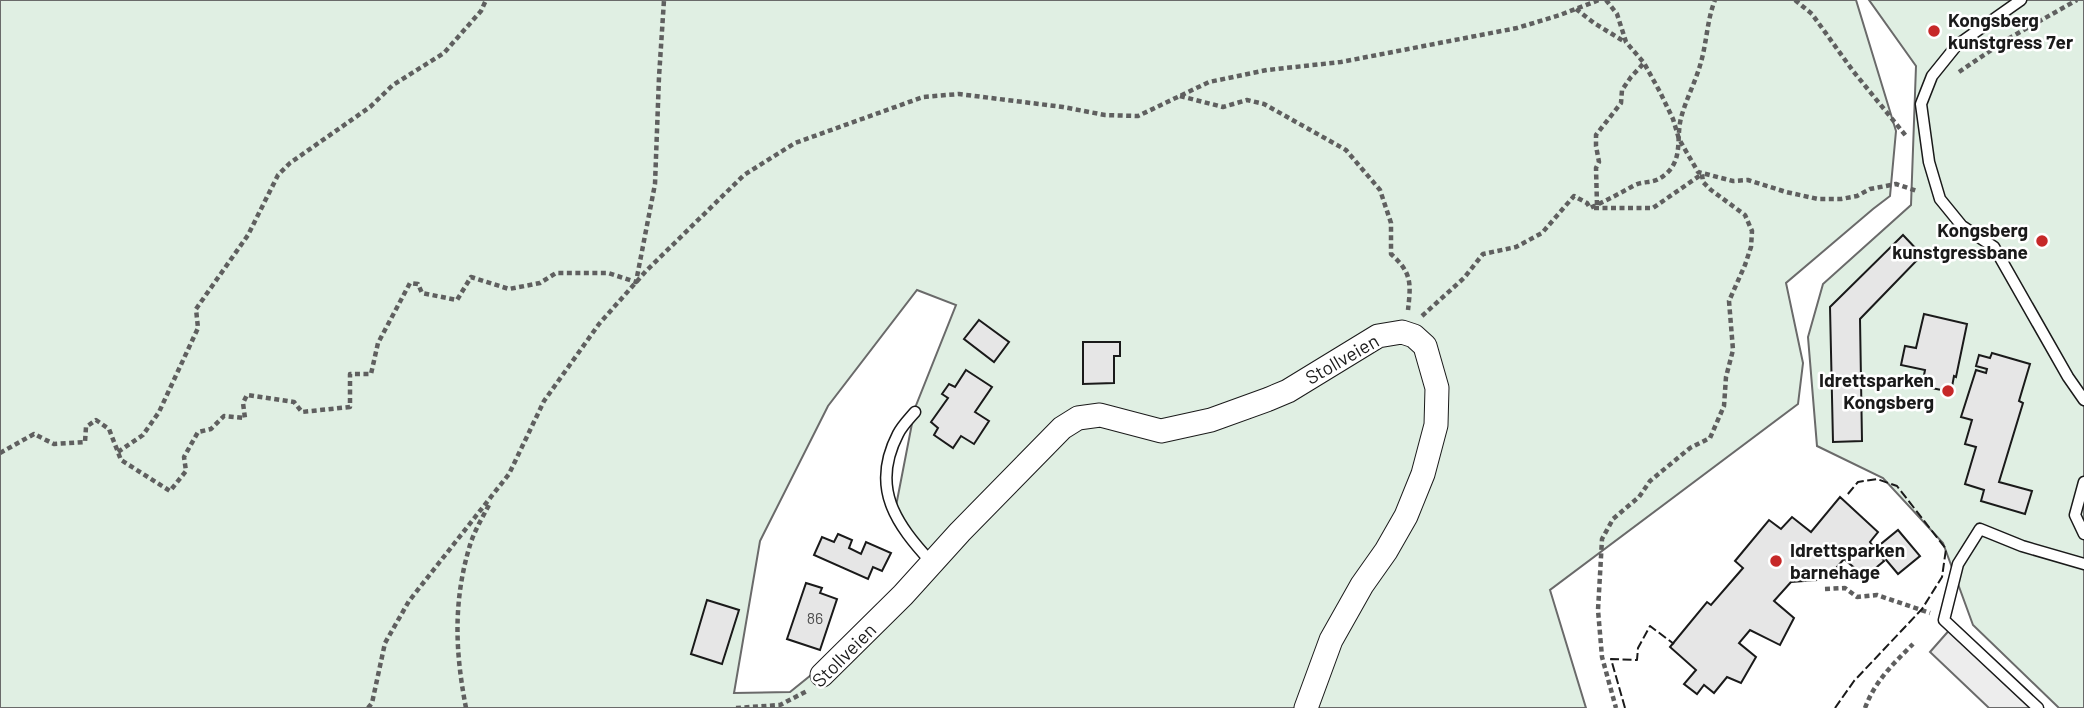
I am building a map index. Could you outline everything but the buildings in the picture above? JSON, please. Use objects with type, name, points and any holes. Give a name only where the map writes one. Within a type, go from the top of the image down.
[{"type":"street","name":"Stollveien","points":[[822,675],[1062,428],[1078,418],[1100,415],[1161,431],[1211,419],[1269,400],[1378,336],[1402,332],[1414,336],[1425,346],[1437,388],[1436,425],[1423,474],[1406,516],[1331,640],[1306,708]]},
{"type":"lane","points":[[2021,0],[1956,45],[1932,76],[1921,104],[1929,162],[1940,200],[1962,226],[1994,247],[2068,377],[2084,400]]},
{"type":"lane","points":[[915,412],[898,433],[889,459],[887,495],[907,537],[932,563]]},
{"type":"lane","points":[[2084,482],[2075,515],[2084,534]]},
{"type":"lane","points":[[2038,708],[1944,620],[1958,564],[1980,529],[2084,564]]},
{"type":"path","points":[[118,452],[143,435],[159,412],[198,328],[196,309],[248,235],[278,175],[290,163],[370,107],[393,85],[444,53],[481,11],[486,0]]},
{"type":"path","points":[[636,282],[655,184],[664,0]]},
{"type":"path","points":[[368,708],[372,703],[386,643],[409,601],[509,474],[544,401],[599,324],[636,282],[744,175],[795,143],[923,97],[959,94],[1105,115],[1138,116],[1209,82],[1267,70],[1341,62],[1517,28],[1599,0]]},
{"type":"path","points":[[1606,0],[1617,14],[1626,42]]},
{"type":"path","points":[[1590,208],[1636,185],[1660,179],[1678,158],[1681,119],[1701,63],[1708,35],[1709,15],[1715,0]]},
{"type":"path","points":[[1795,0],[1812,14],[1853,71],[1905,134],[1910,145]]},
{"type":"path","points":[[1926,92],[2006,40],[2077,0]]},
{"type":"path","points":[[1576,9],[1626,42],[1644,63],[1673,119],[1679,139],[1698,172],[1734,181],[1748,180],[1818,199],[1857,196],[1870,189],[1896,184],[1940,200]]},
{"type":"path","points":[[1597,205],[1596,168],[1600,162],[1596,135],[1621,103],[1622,90],[1644,63]]},
{"type":"path","points":[[1181,96],[1223,107],[1247,100],[1264,104],[1346,150],[1380,190],[1391,223],[1391,254],[1405,266],[1410,288],[1402,332]]},
{"type":"path","points":[[1590,208],[1653,208],[1702,174]]},
{"type":"path","points":[[1616,708],[1602,657],[1598,610],[1602,539],[1613,519],[1639,497],[1650,481],[1690,448],[1710,438],[1724,406],[1726,377],[1733,350],[1730,301],[1751,247],[1752,231],[1745,215],[1711,190],[1703,182],[1702,174]]},
{"type":"path","points":[[1917,192],[1923,180]]},
{"type":"path","points":[[1402,332],[1464,278],[1483,254],[1516,247],[1542,233],[1574,196],[1587,203],[1590,208]]},
{"type":"path","points":[[0,453],[34,434],[54,444],[85,442],[86,427],[96,420],[109,429],[121,460],[170,491],[186,471],[184,457],[198,432],[211,429],[224,416],[245,418],[243,403],[247,395],[294,402],[302,412],[350,407],[351,374],[372,374],[378,343],[410,283],[418,284],[422,293],[457,300],[471,277],[509,289],[540,283],[556,273],[608,273],[636,282]]},
{"type":"path","points":[[466,708],[458,666],[457,605],[470,544],[493,495]]},
{"type":"path","points":[[1825,589],[1845,588],[1857,597],[1877,594],[1922,609],[1944,620]]},
{"type":"path","points":[[1865,708],[1872,690],[1889,667],[1913,644]]},
{"type":"path","name":"Stollveien","points":[[736,708],[780,707],[806,693],[822,675]]},
{"type":"green space","points":[[0,0],[1856,0],[1896,131],[1890,196],[1786,283],[1803,363],[1798,404],[1550,590],[1586,708],[0,708]],"holes":[[[917,290],[956,305],[915,408],[896,506],[924,562],[899,604],[790,692],[734,693],[760,541],[828,406]]]},
{"type":"green space","name":"Idrettsparken Kongsberg","points":[[1869,0],[2084,0],[2084,708],[2059,708],[1973,625],[1943,543],[1883,478],[1817,446],[1808,337],[1823,284],[1911,205],[1916,66]]},
{"type":"shaded area","points":[[1952,627],[2038,708],[1989,708],[1930,652]]},
{"type":"fence","points":[[1835,708],[1854,681],[1922,609],[1942,577],[1946,549],[1897,486],[1877,479],[1858,482],[1847,495]]},
{"type":"fence","points":[[1625,708],[1611,659],[1637,660],[1638,648],[1650,626],[1674,644]]},
{"type":"place","name":"Kongsberg kunstgress 7er","points":[[1934,31]]},
{"type":"place","name":"Kongsberg kunstgressbane","points":[[2042,241]]},
{"type":"place","name":"Idrettsparken Kongsberg","points":[[1948,391]]},
{"type":"place","name":"Idrettsparken barnehage","points":[[1776,561]]}]
